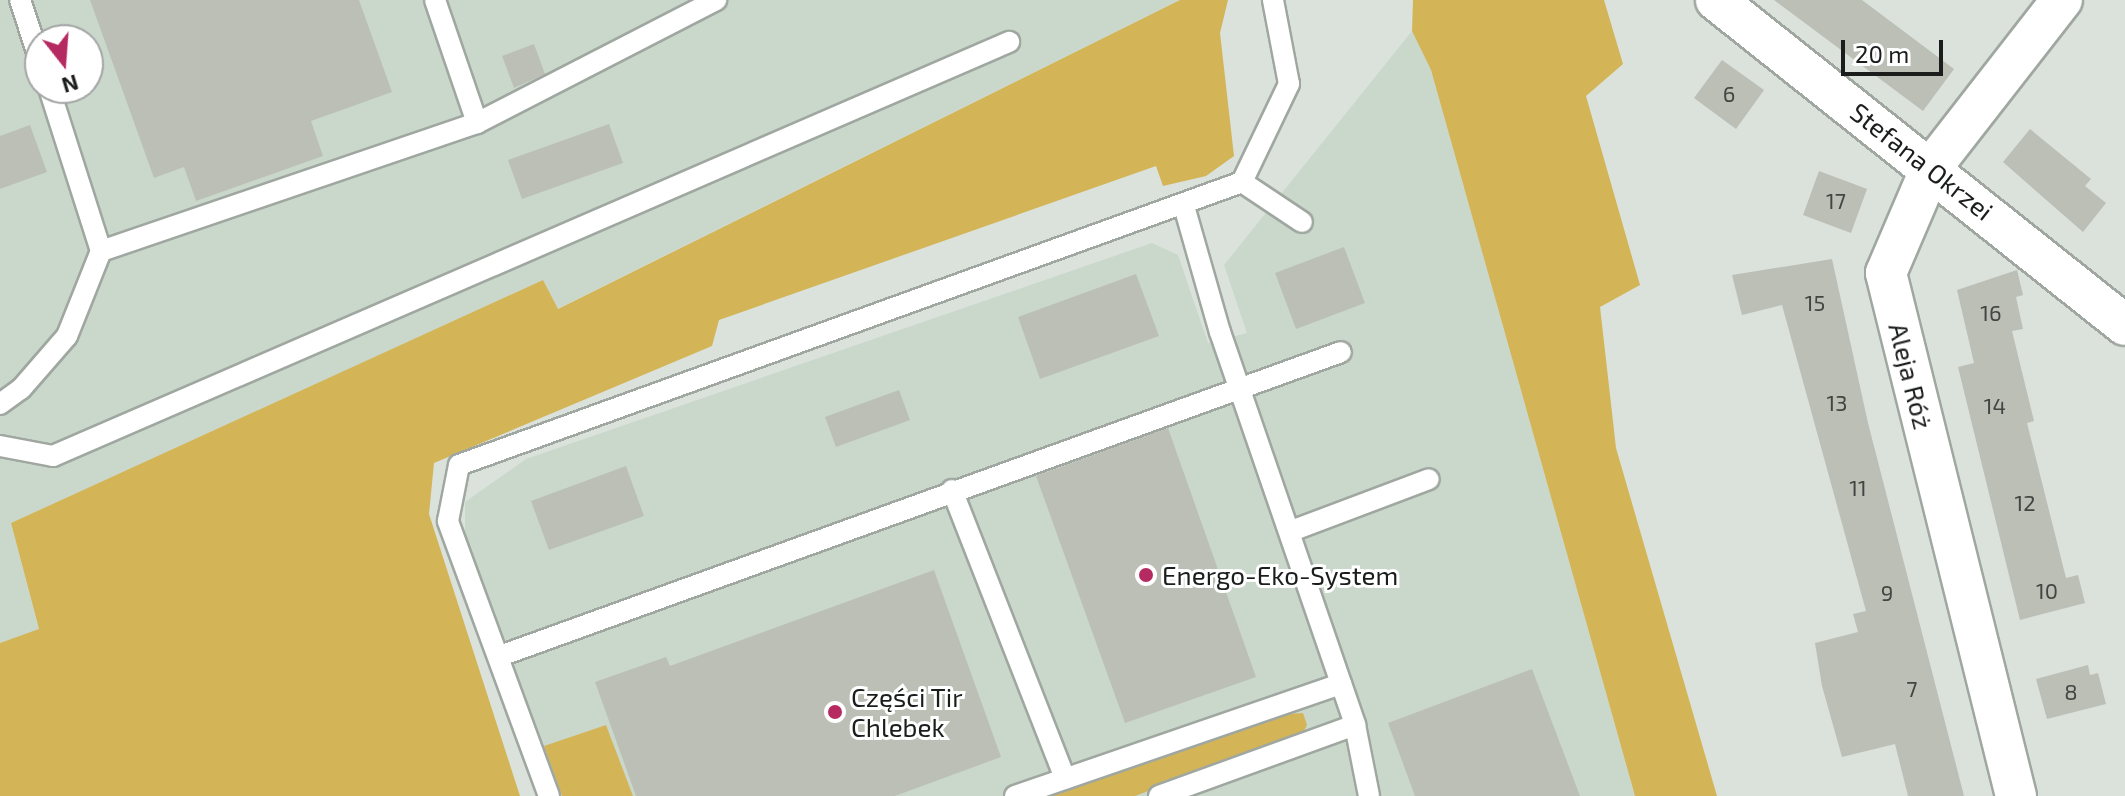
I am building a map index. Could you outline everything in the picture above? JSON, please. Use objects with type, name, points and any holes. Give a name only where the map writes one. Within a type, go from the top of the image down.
[{"type":"street","name":"Stefana Okrzei","points":[[1716,0],[2125,325]]},
{"type":"street","name":"Aleja Róż","points":[[2016,796],[1886,273],[1931,168],[2062,0]]},
{"type":"lane","points":[[20,0],[28,24]]},
{"type":"lane","points":[[435,0],[477,123]]},
{"type":"lane","points":[[101,251],[477,123],[716,0]]},
{"type":"lane","points":[[549,796],[448,521],[459,465],[1184,206],[1242,182],[1289,84],[1273,0]]},
{"type":"lane","points":[[0,446],[53,456],[1009,42]]},
{"type":"lane","points":[[0,404],[21,389],[67,336],[101,251],[54,104]]},
{"type":"lane","points":[[1242,182],[1302,222]]},
{"type":"lane","points":[[1184,206],[1239,384],[1355,725],[1369,796]]},
{"type":"lane","points":[[500,656],[1239,384],[1341,352]]},
{"type":"lane","points":[[1291,531],[1429,479]]},
{"type":"lane","points":[[952,490],[1065,779]]},
{"type":"lane","points":[[1015,796],[1341,684]]},
{"type":"lane","points":[[1159,796],[1355,725]]},
{"type":"shaded area","points":[[0,0],[1180,0],[557,309],[543,280],[11,523],[39,630],[0,643]]},
{"type":"shaded area","points":[[1180,0],[1228,0],[1220,33],[1234,156],[1206,176],[1163,186],[1156,166],[719,320],[712,346],[434,463],[429,514],[520,796],[0,796],[0,643],[39,629],[11,523],[543,280],[558,309]]},
{"type":"shaded area","points":[[1413,0],[1604,0],[1623,64],[1586,96],[1640,285],[1600,307],[1616,448],[1717,796],[1635,796],[1431,70],[1412,31]]},
{"type":"shaded area","points":[[1412,31],[1431,70],[1635,796],[557,796],[465,533],[465,502],[526,459],[1152,243],[1178,255],[1208,343],[1247,333],[1224,265]]},
{"type":"shaded area","points":[[1303,713],[1307,725],[1303,733],[1135,796],[1051,796],[1288,714]]},
{"type":"shaded area","points":[[606,725],[633,796],[562,796],[544,746]]},
{"type":"building","points":[[90,0],[359,0],[392,92],[311,121],[323,156],[196,201],[184,167],[154,178],[104,39],[104,24],[99,24]]},
{"type":"building","points":[[1774,0],[1862,0],[1954,69],[1923,111]]},
{"type":"building","points":[[534,44],[545,74],[514,88],[502,56]]},
{"type":"building","points":[[1722,60],[1764,90],[1736,129],[1694,98]]},
{"type":"building","points":[[609,124],[623,163],[522,199],[508,160]]},
{"type":"building","points":[[30,125],[47,172],[0,189],[0,136]]},
{"type":"building","points":[[2030,129],[2091,179],[2085,186],[2106,203],[2083,232],[2003,162]]},
{"type":"building","points":[[1819,171],[1867,189],[1851,233],[1803,215]]},
{"type":"building","points":[[1344,247],[1365,303],[1296,329],[1275,273]]},
{"type":"building","points":[[1832,259],[1868,423],[1964,796],[1908,796],[1895,744],[1842,757],[1822,686],[1815,643],[1858,632],[1853,614],[1866,611],[1782,305],[1742,315],[1732,275]]},
{"type":"building","points":[[2017,270],[2023,295],[2016,297],[2023,329],[2012,331],[2034,421],[2027,423],[2066,578],[2078,575],[2085,603],[2020,620],[1958,367],[1974,363],[1957,290]]},
{"type":"building","points":[[1136,274],[1159,336],[1040,379],[1018,317]]},
{"type":"building","points":[[899,390],[910,420],[836,447],[825,417]]},
{"type":"building","name":"Energo-Eko-System","points":[[1168,428],[1256,677],[1125,723],[1036,476]]},
{"type":"building","points":[[626,466],[644,516],[549,550],[531,501]]},
{"type":"building","name":"Części Tir Chlebek","points":[[934,570],[1001,757],[895,796],[636,796],[595,682],[666,657],[670,666]]},
{"type":"building","points":[[2088,665],[2090,675],[2098,673],[2106,704],[2047,719],[2036,679]]},
{"type":"building","points":[[1532,669],[1580,796],[1415,796],[1388,723]]},
{"type":"place","name":"Energo-Eko-System","points":[[1146,575]]},
{"type":"place","name":"Części Tir Chlebek","points":[[835,712]]}]
